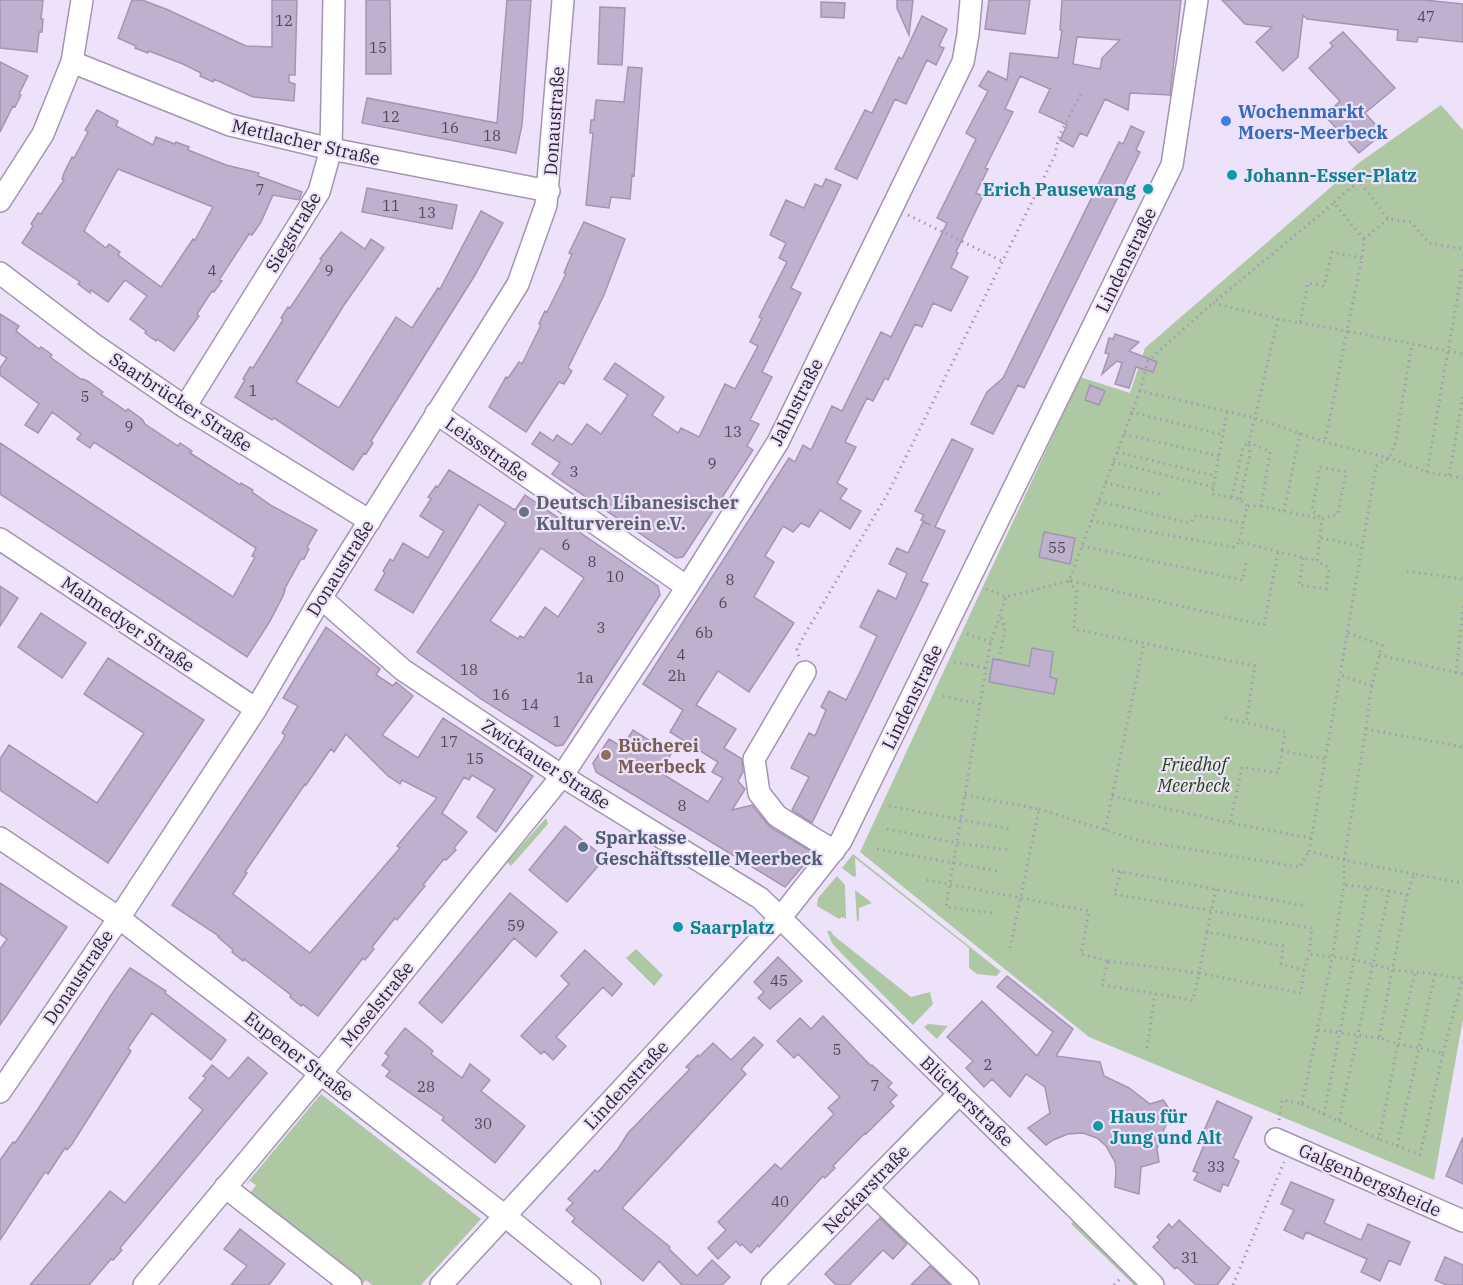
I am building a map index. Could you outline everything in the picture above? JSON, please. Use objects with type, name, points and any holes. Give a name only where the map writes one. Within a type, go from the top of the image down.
[{"type":"street","points":[[0,201],[43,134],[72,62],[82,0]]},
{"type":"street","name":"Siegstraße","points":[[185,407],[319,192],[331,149],[334,0]]},
{"type":"street","name":"Donaustraße","points":[[0,1092],[119,918],[256,709],[321,598],[518,284],[546,206],[549,191],[563,0]]},
{"type":"street","name":"Jahnstraße","points":[[562,776],[687,588],[778,442],[963,62],[972,0]]},
{"type":"street","name":"Lindenstraße","points":[[441,1285],[781,917],[842,841],[1172,165],[1197,0]]},
{"type":"street","name":"Mettlacher Straße","points":[[72,62],[230,125],[331,149],[549,191]]},
{"type":"street","name":"Saarbrücker Straße","points":[[0,273],[96,346],[185,407],[370,521]]},
{"type":"street","name":"Leissstraße","points":[[436,413],[687,588]]},
{"type":"street","name":"Malmedyer Straße","points":[[0,539],[256,709]]},
{"type":"street","name":"Zwickauer Straße","points":[[321,598],[403,670],[562,776],[760,898],[781,917]]},
{"type":"street","points":[[805,672],[754,759],[759,793],[777,816],[834,851]]},
{"type":"street","name":"Moselstraße","points":[[144,1285],[321,1073],[562,776]]},
{"type":"street","name":"Eupener Straße","points":[[0,838],[119,918],[505,1216],[590,1285]]},
{"type":"street","name":"Blücherstraße","points":[[781,917],[1153,1285]]},
{"type":"street","name":"Neckarstraße","points":[[772,1285],[959,1094]]},
{"type":"street","name":"Galgenbergsheide","points":[[1284,1142],[1463,1221]]},
{"type":"street","points":[[225,1187],[351,1285]]},
{"type":"street","points":[[867,1188],[968,1285]]},
{"type":"path","points":[[805,672],[797,649],[888,493],[1004,262],[1055,155],[1063,127],[1082,92]]},
{"type":"path","points":[[1069,581],[1140,391],[1148,361],[1213,303],[1359,181],[1388,219],[1411,222],[1429,243],[1463,249]]},
{"type":"path","points":[[1334,203],[1364,239]]},
{"type":"path","points":[[893,207],[1004,262]]},
{"type":"path","points":[[1325,442],[1364,239],[1388,219]]},
{"type":"path","points":[[1300,323],[1308,283],[1324,286],[1332,252],[1362,258]]},
{"type":"path","points":[[1427,472],[1463,265]]},
{"type":"path","points":[[1213,303],[1278,319],[1463,354]]},
{"type":"path","points":[[1240,499],[1250,455],[1249,442],[1278,319]]},
{"type":"path","points":[[965,795],[1039,809],[1140,841],[1300,867],[1309,851],[1376,466],[1389,458],[1395,445],[1412,344]]},
{"type":"path","points":[[1140,391],[1255,418],[1325,442],[1389,458],[1427,472],[1463,478]]},
{"type":"path","points":[[1449,475],[1463,397]]},
{"type":"path","points":[[1131,412],[1223,435]]},
{"type":"path","points":[[1227,412],[1212,494],[1240,499],[1247,506],[1261,506],[1322,519],[1338,514],[1346,472],[1320,467],[1312,510],[1322,519]]},
{"type":"path","points":[[1284,511],[1300,433]]},
{"type":"path","points":[[1124,434],[1219,456]]},
{"type":"path","points":[[1232,497],[1243,447],[1249,442]]},
{"type":"path","points":[[1249,442],[1270,452],[1261,506]]},
{"type":"path","points":[[1117,452],[1216,476]]},
{"type":"path","points":[[1113,462],[1214,487]]},
{"type":"path","points":[[1105,483],[1164,495]]},
{"type":"path","points":[[1099,501],[1190,523],[1196,515],[1244,524]]},
{"type":"path","points":[[1091,521],[1234,547],[1239,542],[1247,506]]},
{"type":"path","points":[[1317,561],[1322,519]]},
{"type":"path","points":[[1321,538],[1362,546]]},
{"type":"path","points":[[1239,542],[1317,561],[1329,568],[1326,589],[1299,585],[1303,558]]},
{"type":"path","points":[[1082,546],[1243,580],[1246,563]]},
{"type":"path","points":[[969,581],[1006,597],[1069,581],[1264,625],[1278,552]]},
{"type":"path","points":[[1407,571],[1463,579]]},
{"type":"path","points":[[1069,581],[1077,592],[1074,629],[1255,666],[1246,723]]},
{"type":"path","points":[[992,913],[946,907],[991,642],[1006,597]]},
{"type":"path","points":[[1456,673],[1463,606]]},
{"type":"path","points":[[999,660],[1005,627],[1000,614]]},
{"type":"path","points":[[1302,1104],[1332,958],[1344,885],[1344,860],[1372,686],[1382,645],[1347,633]]},
{"type":"path","points":[[967,634],[991,642]]},
{"type":"path","points":[[1105,830],[1144,643]]},
{"type":"path","points":[[1379,656],[1463,674]]},
{"type":"path","points":[[954,662],[986,668]]},
{"type":"path","points":[[1340,675],[1372,686]]},
{"type":"path","points":[[943,696],[980,704]]},
{"type":"path","points":[[1225,718],[1286,732],[1278,773],[1242,767],[1230,824]]},
{"type":"path","points":[[1366,729],[1463,747]]},
{"type":"path","points":[[1282,751],[1325,759]]},
{"type":"path","points":[[1112,795],[1230,824],[1311,838]]},
{"type":"path","points":[[889,806],[1011,829]]},
{"type":"path","points":[[1010,948],[1039,809]]},
{"type":"path","points":[[886,830],[1008,850]]},
{"type":"path","points":[[877,849],[997,871]]},
{"type":"path","points":[[1309,851],[1463,883]]},
{"type":"path","points":[[1112,870],[1306,906]]},
{"type":"path","points":[[927,880],[1089,911],[1081,954],[1108,961],[1199,973],[1301,993],[1312,928],[1114,894],[1121,872]]},
{"type":"path","points":[[1379,1038],[1407,895],[1414,874]]},
{"type":"path","points":[[1344,885],[1407,895]]},
{"type":"path","points":[[1324,1114],[1368,887]]},
{"type":"path","points":[[1108,961],[1102,985],[1194,1000],[1216,889]]},
{"type":"path","points":[[1339,1121],[1389,891]]},
{"type":"path","points":[[1208,932],[1283,946],[1281,964],[1304,970]]},
{"type":"path","points":[[1233,1285],[1284,1142],[1282,1100],[1302,1104],[1420,1155],[1463,978],[1394,970],[1353,959],[1309,954]]},
{"type":"path","points":[[1378,1138],[1415,972]]},
{"type":"path","points":[[1397,1146],[1435,974]]},
{"type":"path","points":[[1147,1048],[1155,994]]},
{"type":"path","points":[[1318,1030],[1379,1038],[1443,1053]]},
{"type":"green space","name":"Friedhof Meerbeck","points":[[1441,105],[1463,130],[1463,1019],[1434,1180],[1089,1037],[860,852],[1080,377],[1130,393],[1145,348],[1360,162]]},
{"type":"green space","points":[[546,818],[548,824],[511,866],[507,862]]},
{"type":"green space","points":[[853,854],[1001,971],[984,989],[996,976],[977,974],[969,968],[969,948],[855,858],[856,876],[854,877],[842,868]]},
{"type":"green space","points":[[837,876],[845,885],[846,919],[842,917],[839,919],[817,906],[818,898]]},
{"type":"green space","points":[[855,890],[872,903],[859,908],[857,922]]},
{"type":"green space","points":[[827,931],[831,931],[833,935],[911,997],[930,992],[933,1004],[913,1025],[841,953],[832,943]]},
{"type":"green space","points":[[636,949],[663,975],[654,986],[626,958]]},
{"type":"green space","points":[[928,1024],[948,1026],[937,1039],[924,1027]]},
{"type":"green space","points":[[321,1094],[481,1219],[421,1285],[372,1285],[366,1280],[361,1285],[247,1197],[256,1185],[250,1181],[247,1183]]},
{"type":"green space","points":[[1075,1220],[1141,1285],[1134,1285],[1071,1224]]},
{"type":"building","points":[[0,0],[43,0],[42,32],[39,32],[37,52],[0,48]]},
{"type":"building","points":[[132,0],[142,0],[166,9],[246,46],[272,47],[272,0],[297,0],[295,75],[289,75],[289,82],[295,84],[294,101],[253,97],[214,79],[213,82],[200,76],[201,73],[183,64],[135,48],[136,46],[118,38]]},
{"type":"building","points":[[366,0],[390,0],[391,74],[366,74]]},
{"type":"building","points":[[507,0],[531,0],[522,125],[516,153],[362,123],[367,98],[497,123]]},
{"type":"building","points":[[897,0],[913,0],[909,35],[897,8]]},
{"type":"building","points":[[989,0],[1030,0],[1025,34],[985,29]]},
{"type":"building","points":[[1062,0],[1181,0],[1170,95],[1130,93],[1128,110],[1105,99],[1087,136],[1080,133],[1073,147],[1060,140],[1067,125],[1039,112],[1050,89],[1020,76],[1005,109],[1013,112],[985,168],[988,169],[976,193],[983,196],[956,252],[958,253],[951,268],[968,277],[951,311],[933,303],[922,327],[915,324],[888,380],[885,378],[873,401],[867,398],[845,442],[856,447],[837,483],[847,489],[840,499],[861,511],[850,529],[820,510],[809,527],[801,523],[793,532],[783,526],[765,556],[774,562],[754,597],[794,623],[749,692],[718,671],[696,705],[736,729],[724,748],[742,759],[743,772],[738,781],[745,789],[732,810],[752,805],[770,827],[814,853],[785,887],[596,772],[593,763],[609,739],[622,747],[633,730],[671,754],[661,773],[708,802],[723,778],[712,772],[718,762],[670,732],[683,710],[643,684],[789,458],[795,462],[803,445],[811,450],[832,406],[842,411],[881,332],[891,337],[947,223],[937,218],[976,139],[966,133],[988,91],[979,86],[988,71],[1007,80],[1010,53],[1058,58],[1062,30],[1060,30]],"holes":[[[1077,37],[1120,40],[1102,58],[1100,69],[1073,64]]]},
{"type":"building","points":[[1222,0],[1424,0],[1463,4],[1463,42],[1418,37],[1417,42],[1397,40],[1398,30],[1307,19],[1303,15],[1298,57],[1283,71],[1256,42],[1272,27],[1245,24]]},
{"type":"building","points":[[821,2],[845,3],[844,18],[821,17]]},
{"type":"building","points":[[600,7],[625,8],[622,65],[598,64]]},
{"type":"building","points":[[922,16],[947,29],[939,46],[944,48],[936,65],[927,60],[906,104],[895,99],[857,179],[835,169],[865,110],[872,113],[899,57],[902,59]]},
{"type":"building","points":[[1343,32],[1395,88],[1365,113],[1383,133],[1359,153],[1325,116],[1340,101],[1309,68],[1333,46],[1330,43]]},
{"type":"building","points":[[0,62],[28,76],[15,107],[13,106],[0,132]]},
{"type":"building","points":[[628,67],[642,68],[634,176],[632,175],[630,199],[611,197],[609,208],[586,205],[593,133],[590,133],[591,120],[594,120],[596,100],[624,102]]},
{"type":"building","points":[[97,110],[118,121],[116,126],[153,145],[156,137],[175,144],[176,142],[189,147],[188,150],[226,165],[259,173],[258,176],[302,192],[299,200],[273,195],[261,222],[252,235],[249,234],[219,280],[222,281],[214,292],[212,291],[197,314],[199,316],[174,351],[150,337],[130,319],[147,296],[125,280],[108,302],[91,290],[90,293],[78,284],[80,282],[22,243],[38,213],[41,214],[64,180],[62,179],[64,173],[72,157],[74,158],[88,132],[85,130]],"holes":[[[118,169],[213,207],[195,240],[193,239],[161,287],[118,255],[120,252],[109,244],[106,248],[84,231]]]},
{"type":"building","points":[[1131,126],[1144,132],[1136,150],[1140,152],[1024,388],[1018,385],[993,434],[971,424],[987,392],[1003,378],[1119,142],[1123,144]]},
{"type":"building","points":[[826,179],[841,185],[791,288],[801,293],[762,372],[772,377],[750,420],[759,424],[747,446],[753,450],[683,557],[676,558],[552,474],[560,463],[532,444],[540,432],[553,441],[557,435],[572,445],[587,424],[601,434],[628,395],[604,379],[615,363],[664,397],[652,415],[678,433],[681,428],[699,437],[725,384],[735,389],[758,346],[750,342],[762,318],[759,317],[787,262],[779,258],[786,243],[770,235],[786,200],[804,208],[815,184],[822,187]]},
{"type":"building","points":[[367,188],[457,205],[452,229],[362,212]]},
{"type":"building","points":[[481,211],[503,223],[475,275],[371,441],[373,443],[353,470],[274,418],[272,420],[235,397],[250,367],[253,368],[283,320],[281,318],[288,307],[290,308],[322,260],[320,259],[341,232],[365,249],[371,239],[384,248],[344,305],[296,382],[339,408],[396,317],[412,328],[438,288],[440,289]]},
{"type":"building","points":[[584,222],[625,239],[604,295],[568,368],[572,371],[564,384],[559,382],[526,432],[489,407],[506,377],[508,378],[519,362],[522,364],[541,325],[539,324],[542,317],[545,311],[547,312],[566,274],[564,273],[572,254],[569,253]]},
{"type":"building","points":[[0,314],[19,326],[16,331],[39,349],[41,347],[47,351],[52,355],[50,357],[82,380],[89,382],[103,392],[101,394],[126,411],[128,409],[145,424],[178,446],[180,443],[192,451],[190,453],[240,485],[241,483],[253,490],[252,492],[272,506],[317,530],[270,621],[247,657],[0,494],[0,443],[233,597],[255,557],[252,556],[256,548],[94,442],[90,448],[77,439],[81,434],[52,412],[38,433],[25,425],[39,404],[0,375],[0,368],[7,358],[0,354]]},
{"type":"building","points":[[1115,334],[1139,342],[1129,351],[1157,362],[1153,372],[1136,367],[1129,388],[1115,384],[1122,363],[1117,361],[1102,374],[1109,354],[1105,353],[1109,338],[1113,339]]},
{"type":"building","points":[[1090,385],[1105,391],[1099,405],[1085,400]]},
{"type":"building","points":[[952,439],[973,449],[935,527],[945,531],[921,581],[928,584],[812,823],[792,810],[809,777],[791,768],[809,733],[815,736],[826,710],[821,707],[829,691],[846,700],[859,674],[877,636],[860,627],[878,590],[896,599],[907,573],[889,564],[897,548],[908,553],[923,522],[930,525],[921,520],[924,515],[915,511]]},
{"type":"building","points":[[449,470],[515,510],[525,495],[658,586],[660,595],[563,745],[556,746],[481,699],[417,652],[506,523],[479,504],[413,613],[375,590],[390,559],[393,561],[403,543],[428,558],[444,531],[420,516],[431,499],[428,497],[436,486],[438,487]],"holes":[[[541,548],[584,578],[558,617],[545,607],[524,638],[520,636],[518,639],[490,621]]]},
{"type":"building","points":[[1044,532],[1075,538],[1070,564],[1039,557]]},
{"type":"building","points":[[0,586],[18,598],[0,626]]},
{"type":"building","points":[[41,613],[86,643],[62,678],[18,647]]},
{"type":"building","points":[[326,627],[380,669],[376,675],[393,686],[396,682],[413,696],[382,735],[418,758],[443,718],[533,776],[496,832],[477,817],[495,789],[472,775],[469,780],[464,777],[442,813],[467,832],[454,848],[456,850],[446,860],[444,859],[423,885],[425,886],[397,920],[395,918],[372,947],[374,949],[365,960],[363,958],[318,1016],[302,1004],[301,1006],[290,997],[291,995],[244,959],[243,961],[219,936],[172,905],[283,740],[285,735],[282,733],[298,706],[283,698]],"holes":[[[346,734],[388,776],[400,784],[402,780],[437,798],[397,846],[400,848],[310,953],[233,894],[247,873],[245,872],[305,784],[331,749],[334,752]]]},
{"type":"building","points":[[1032,648],[1053,652],[1050,677],[1057,679],[1054,694],[989,682],[993,659],[1029,666]]},
{"type":"building","points":[[108,658],[204,720],[108,863],[0,790],[0,759],[9,745],[97,803],[144,733],[84,694]]},
{"type":"building","points":[[565,826],[605,858],[567,902],[529,870]]},
{"type":"building","points":[[0,883],[67,927],[0,1025],[0,949],[7,939],[0,934]]},
{"type":"building","points":[[510,893],[557,932],[536,957],[514,938],[442,1023],[419,1003]]},
{"type":"building","points":[[585,950],[622,984],[612,996],[603,987],[556,1037],[566,1046],[553,1060],[544,1051],[541,1054],[521,1036],[569,984],[561,976]]},
{"type":"building","points":[[778,957],[802,981],[770,1009],[758,998],[764,992],[754,982]]},
{"type":"building","points":[[130,968],[166,991],[165,993],[226,1040],[211,1060],[152,1013],[128,1048],[131,1051],[72,1144],[67,1150],[65,1148],[48,1174],[45,1172],[0,1240],[0,1160],[13,1142],[15,1143]]},
{"type":"building","points":[[1007,976],[1073,1029],[1056,1056],[1100,1062],[1104,1076],[1129,1088],[1150,1104],[1163,1100],[1175,1117],[1166,1125],[1160,1138],[1157,1149],[1159,1162],[1141,1167],[1139,1194],[1115,1187],[1115,1162],[1106,1146],[1097,1138],[1083,1133],[1068,1134],[1046,1145],[1028,1128],[1050,1113],[1045,1087],[1026,1074],[1010,1097],[992,1079],[984,1087],[966,1068],[973,1061],[947,1037],[982,1001],[1037,1056],[1053,1032],[997,987]]},
{"type":"building","points":[[823,1016],[871,1066],[892,1083],[888,1087],[897,1095],[890,1102],[894,1106],[833,1166],[835,1168],[825,1178],[823,1176],[759,1247],[758,1245],[751,1253],[736,1241],[718,1259],[708,1248],[726,1230],[718,1222],[775,1164],[781,1169],[834,1114],[828,1108],[840,1097],[798,1054],[794,1058],[777,1041],[800,1018],[811,1029]]},
{"type":"building","points":[[405,1028],[433,1051],[431,1054],[462,1078],[470,1064],[490,1080],[481,1091],[525,1126],[495,1163],[442,1120],[444,1117],[386,1076],[390,1071],[382,1065],[389,1056],[385,1053]]},
{"type":"building","points":[[754,1037],[763,1045],[741,1069],[746,1074],[622,1208],[670,1247],[669,1249],[697,1276],[712,1260],[730,1277],[722,1285],[682,1285],[659,1261],[643,1281],[572,1222],[575,1218],[566,1210],[573,1203],[568,1199],[595,1170],[598,1172],[618,1149],[628,1133],[690,1069],[686,1067],[698,1055],[699,1057],[713,1043],[731,1060]]},
{"type":"building","points":[[248,1057],[267,1073],[120,1248],[122,1250],[113,1260],[111,1259],[89,1285],[30,1285],[110,1191],[125,1203],[203,1110],[189,1098],[206,1078],[203,1076],[212,1065],[229,1079]]},
{"type":"building","points":[[1217,1101],[1252,1117],[1233,1158],[1239,1161],[1228,1186],[1223,1184],[1220,1192],[1194,1180],[1198,1173],[1193,1171],[1207,1138],[1202,1135]]},
{"type":"building","points":[[1463,1137],[1463,1184],[1446,1176]]},
{"type":"building","points":[[1291,1182],[1334,1200],[1324,1223],[1361,1240],[1368,1224],[1410,1242],[1400,1265],[1389,1260],[1380,1281],[1361,1272],[1367,1259],[1306,1232],[1303,1239],[1284,1230],[1294,1210],[1281,1204]]},
{"type":"building","points":[[880,1218],[907,1244],[893,1259],[883,1250],[849,1285],[836,1285],[825,1274]]},
{"type":"building","points":[[1179,1220],[1230,1268],[1217,1285],[1196,1285],[1177,1267],[1175,1269],[1153,1247],[1160,1240],[1157,1237],[1169,1224],[1172,1228]]},
{"type":"building","points":[[240,1229],[285,1264],[269,1285],[231,1285],[247,1266],[224,1249]]},
{"type":"building","points":[[1445,1257],[1463,1265],[1463,1285],[1447,1285],[1435,1280]]},
{"type":"building","points":[[930,1266],[950,1285],[911,1285]]},
{"type":"place","name":"Wochenmarkt Moers-Meerbeck","points":[[1226,121]]},
{"type":"place","name":"Johann-Esser-Platz","points":[[1232,175]]},
{"type":"place","name":"Erich Pausewang","points":[[1148,189]]},
{"type":"place","name":"Deutsch Libanesischer Kulturverein e.V.","points":[[524,512]]},
{"type":"place","name":"Bücherei Meerbeck","points":[[606,755]]},
{"type":"place","name":"Sparkasse Geschäftsstelle Meerbeck","points":[[583,847]]},
{"type":"place","name":"Saarplatz","points":[[678,927]]},
{"type":"place","name":"Haus für Jung und Alt","points":[[1098,1126]]}]
